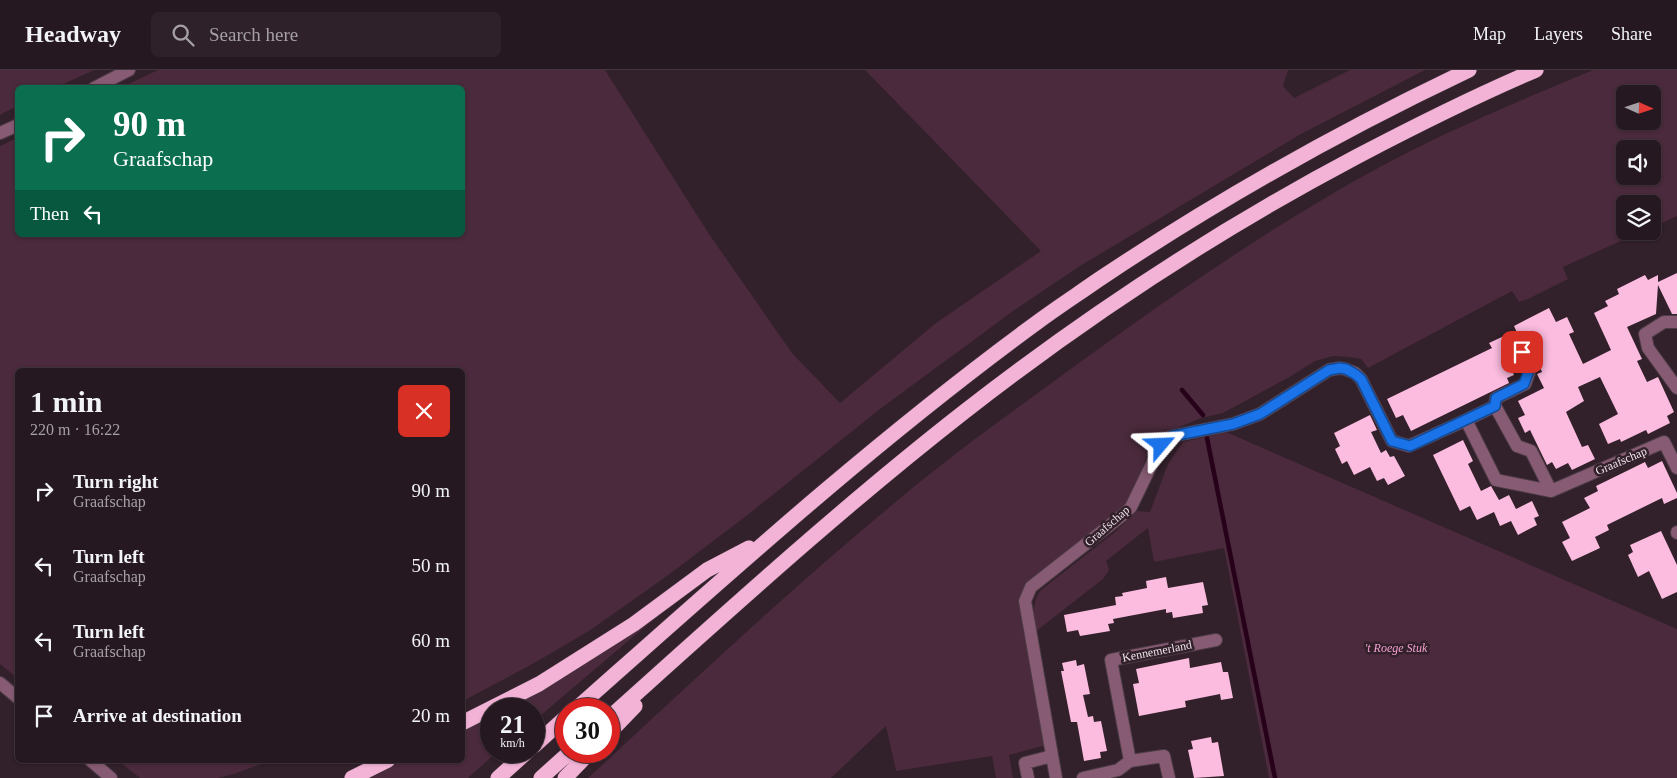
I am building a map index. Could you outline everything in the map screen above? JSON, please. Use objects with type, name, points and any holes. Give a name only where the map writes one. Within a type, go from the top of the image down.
[{"type":"highway","points":[[588,698],[852,467],[942,394],[1040,320],[1148,247],[1243,189],[1307,152],[1405,100],[1469,70]]},
{"type":"highway","points":[[620,708],[829,523],[956,418],[1074,330],[1186,255],[1318,177],[1418,124],[1536,70]]},
{"type":"highway","points":[[465,721],[539,684],[634,624],[707,570],[771,536]]},
{"type":"highway","points":[[620,722],[726,614]]},
{"type":"highway","points":[[545,736],[555,727]]},
{"type":"highway","points":[[352,778],[382,763]]},
{"type":"highway","points":[[498,778],[515,763]]},
{"type":"highway","points":[[541,778],[558,763]]},
{"type":"highway","points":[[565,778],[579,763]]},
{"type":"street","points":[[100,85],[129,70]]},
{"type":"street","points":[[0,134],[15,126]]},
{"type":"street","points":[[1677,322],[1664,322],[1645,334],[1648,348],[1677,388]]},
{"type":"street","name":"Graafschap","points":[[1056,778],[1026,610],[1025,602],[1027,595],[1031,587],[1124,514],[1136,497],[1158,450],[1166,439],[1233,424],[1260,414],[1324,373],[1340,368],[1355,374],[1361,379],[1392,441],[1410,446],[1495,406],[1496,398],[1524,384],[1528,373],[1522,352]]},
{"type":"street","points":[[1495,406],[1517,446],[1531,451],[1551,491]]},
{"type":"street","points":[[1466,420],[1496,480],[1551,491]]},
{"type":"street","name":"Graafschap","points":[[1551,491],[1664,442],[1677,468]]},
{"type":"street","name":"Kennemerland","points":[[1130,761],[1111,660],[1216,640]]},
{"type":"street","points":[[0,682],[15,695]]},
{"type":"street","points":[[1028,778],[1025,763],[1052,756]]},
{"type":"street","points":[[1083,778],[1119,774],[1130,761],[1164,756],[1169,778]]},
{"type":"street","points":[[94,763],[111,778]]},
{"type":"green space","points":[[0,70],[94,70],[61,85],[15,85],[15,107],[0,115]]},
{"type":"green space","points":[[158,70],[605,70],[709,234],[792,353],[840,403],[936,323],[1041,251],[865,70],[1288,70],[1283,86],[1294,98],[1350,70],[1425,70],[1301,134],[1080,266],[1016,309],[880,409],[745,517],[667,576],[589,631],[465,700],[465,368],[15,368],[15,676],[0,664],[0,146],[15,139],[15,237],[465,237],[465,85],[126,85]]},
{"type":"green space","points":[[1593,70],[1677,70],[1677,216],[1661,223],[1661,195],[1616,195],[1616,240],[1623,240],[1563,267],[1568,279],[1519,302],[1512,291],[1368,368],[1361,359],[1348,357],[1333,356],[1315,361],[1223,413],[1201,418],[1168,432],[1157,440],[1151,447],[1133,491],[1124,506],[1031,583],[1021,607],[1023,627],[1046,745],[1009,755],[1013,778],[996,778],[992,756],[896,771],[886,726],[831,778],[588,778],[604,763],[620,763],[620,749],[741,637],[858,533],[1008,414],[1183,289],[1329,195],[1395,159],[1507,106]]},
{"type":"green space","name":"'t Roege Stuk","points":[[1226,432],[1677,629],[1677,778],[1269,778],[1224,548],[1154,562],[1148,528],[1106,561],[1109,570],[1103,579],[1035,632],[1034,605],[1041,590],[1115,532],[1137,511],[1150,512],[1168,464],[1183,442]]},
{"type":"green space","points":[[660,614],[561,698],[555,698],[555,703],[545,712],[545,698],[519,698]]},
{"type":"green space","points":[[480,720],[480,763],[485,763],[468,778],[371,778],[398,763],[465,763],[465,728]]},
{"type":"green space","points":[[121,763],[265,763],[218,778],[140,778]]},
{"type":"building","points":[[1677,273],[1677,314],[1672,314],[1658,285],[1656,314],[1627,327],[1642,359],[1637,361],[1647,382],[1658,377],[1674,412],[1667,416],[1670,423],[1648,434],[1646,430],[1621,442],[1620,439],[1608,444],[1599,424],[1618,414],[1600,377],[1578,387],[1584,401],[1566,412],[1582,447],[1588,445],[1595,459],[1572,470],[1568,463],[1556,469],[1552,462],[1547,465],[1530,430],[1525,433],[1518,418],[1525,415],[1518,401],[1544,388],[1537,374],[1542,372],[1536,358],[1541,355],[1530,331],[1519,337],[1514,326],[1549,308],[1556,322],[1567,317],[1574,332],[1569,334],[1583,364],[1611,350],[1594,313],[1608,306],[1605,301],[1619,294],[1617,289],[1645,275],[1648,280],[1658,275],[1658,282]]},
{"type":"building","points":[[1504,336],[1513,355],[1506,359],[1514,375],[1507,378],[1509,383],[1411,431],[1403,415],[1396,418],[1387,399],[1492,348],[1489,343]]},
{"type":"building","points":[[1370,415],[1377,430],[1371,432],[1381,453],[1386,450],[1390,457],[1394,456],[1405,476],[1388,485],[1384,478],[1377,481],[1370,467],[1354,475],[1347,461],[1342,464],[1335,449],[1340,446],[1334,433]]},
{"type":"building","points":[[1463,440],[1473,461],[1468,464],[1481,491],[1491,486],[1499,500],[1509,495],[1516,509],[1532,501],[1539,516],[1534,518],[1537,525],[1518,535],[1511,521],[1500,526],[1494,512],[1477,520],[1470,506],[1460,511],[1433,455]]},
{"type":"building","points":[[1662,461],[1677,493],[1677,498],[1664,504],[1662,498],[1607,525],[1609,530],[1595,537],[1600,548],[1572,561],[1562,542],[1570,538],[1562,522],[1590,508],[1584,498],[1598,491],[1596,486],[1645,462],[1648,468]]},
{"type":"building","points":[[1661,531],[1677,565],[1677,592],[1662,599],[1649,571],[1638,577],[1628,555],[1633,552],[1630,545]]},
{"type":"building","points":[[1166,577],[1168,588],[1203,582],[1208,605],[1202,606],[1203,613],[1173,618],[1172,612],[1166,613],[1166,609],[1113,619],[1114,623],[1108,624],[1110,631],[1080,636],[1078,630],[1067,632],[1064,615],[1116,605],[1115,597],[1123,596],[1122,593],[1147,588],[1146,581]]},
{"type":"building","points":[[1189,658],[1190,668],[1221,662],[1223,672],[1228,672],[1233,698],[1221,700],[1220,694],[1185,701],[1186,707],[1139,716],[1133,684],[1139,683],[1136,669]]},
{"type":"building","points":[[1076,660],[1077,666],[1084,664],[1090,694],[1083,695],[1088,717],[1093,716],[1094,722],[1101,721],[1107,751],[1100,752],[1101,758],[1084,761],[1077,722],[1071,722],[1061,671],[1064,671],[1062,663]]},
{"type":"building","points":[[1211,737],[1212,743],[1218,742],[1224,776],[1194,778],[1188,750],[1193,749],[1191,741]]},
{"type":"waterway","points":[[1182,390],[1203,415]]},
{"type":"waterway","points":[[1207,438],[1275,778]]},
{"type":"route","points":[[1161,445],[1166,439],[1173,436],[1233,424],[1260,414],[1329,370],[1340,368],[1346,369],[1361,379],[1392,441],[1410,446],[1495,406],[1496,398],[1524,384],[1528,373],[1522,352]]}]
